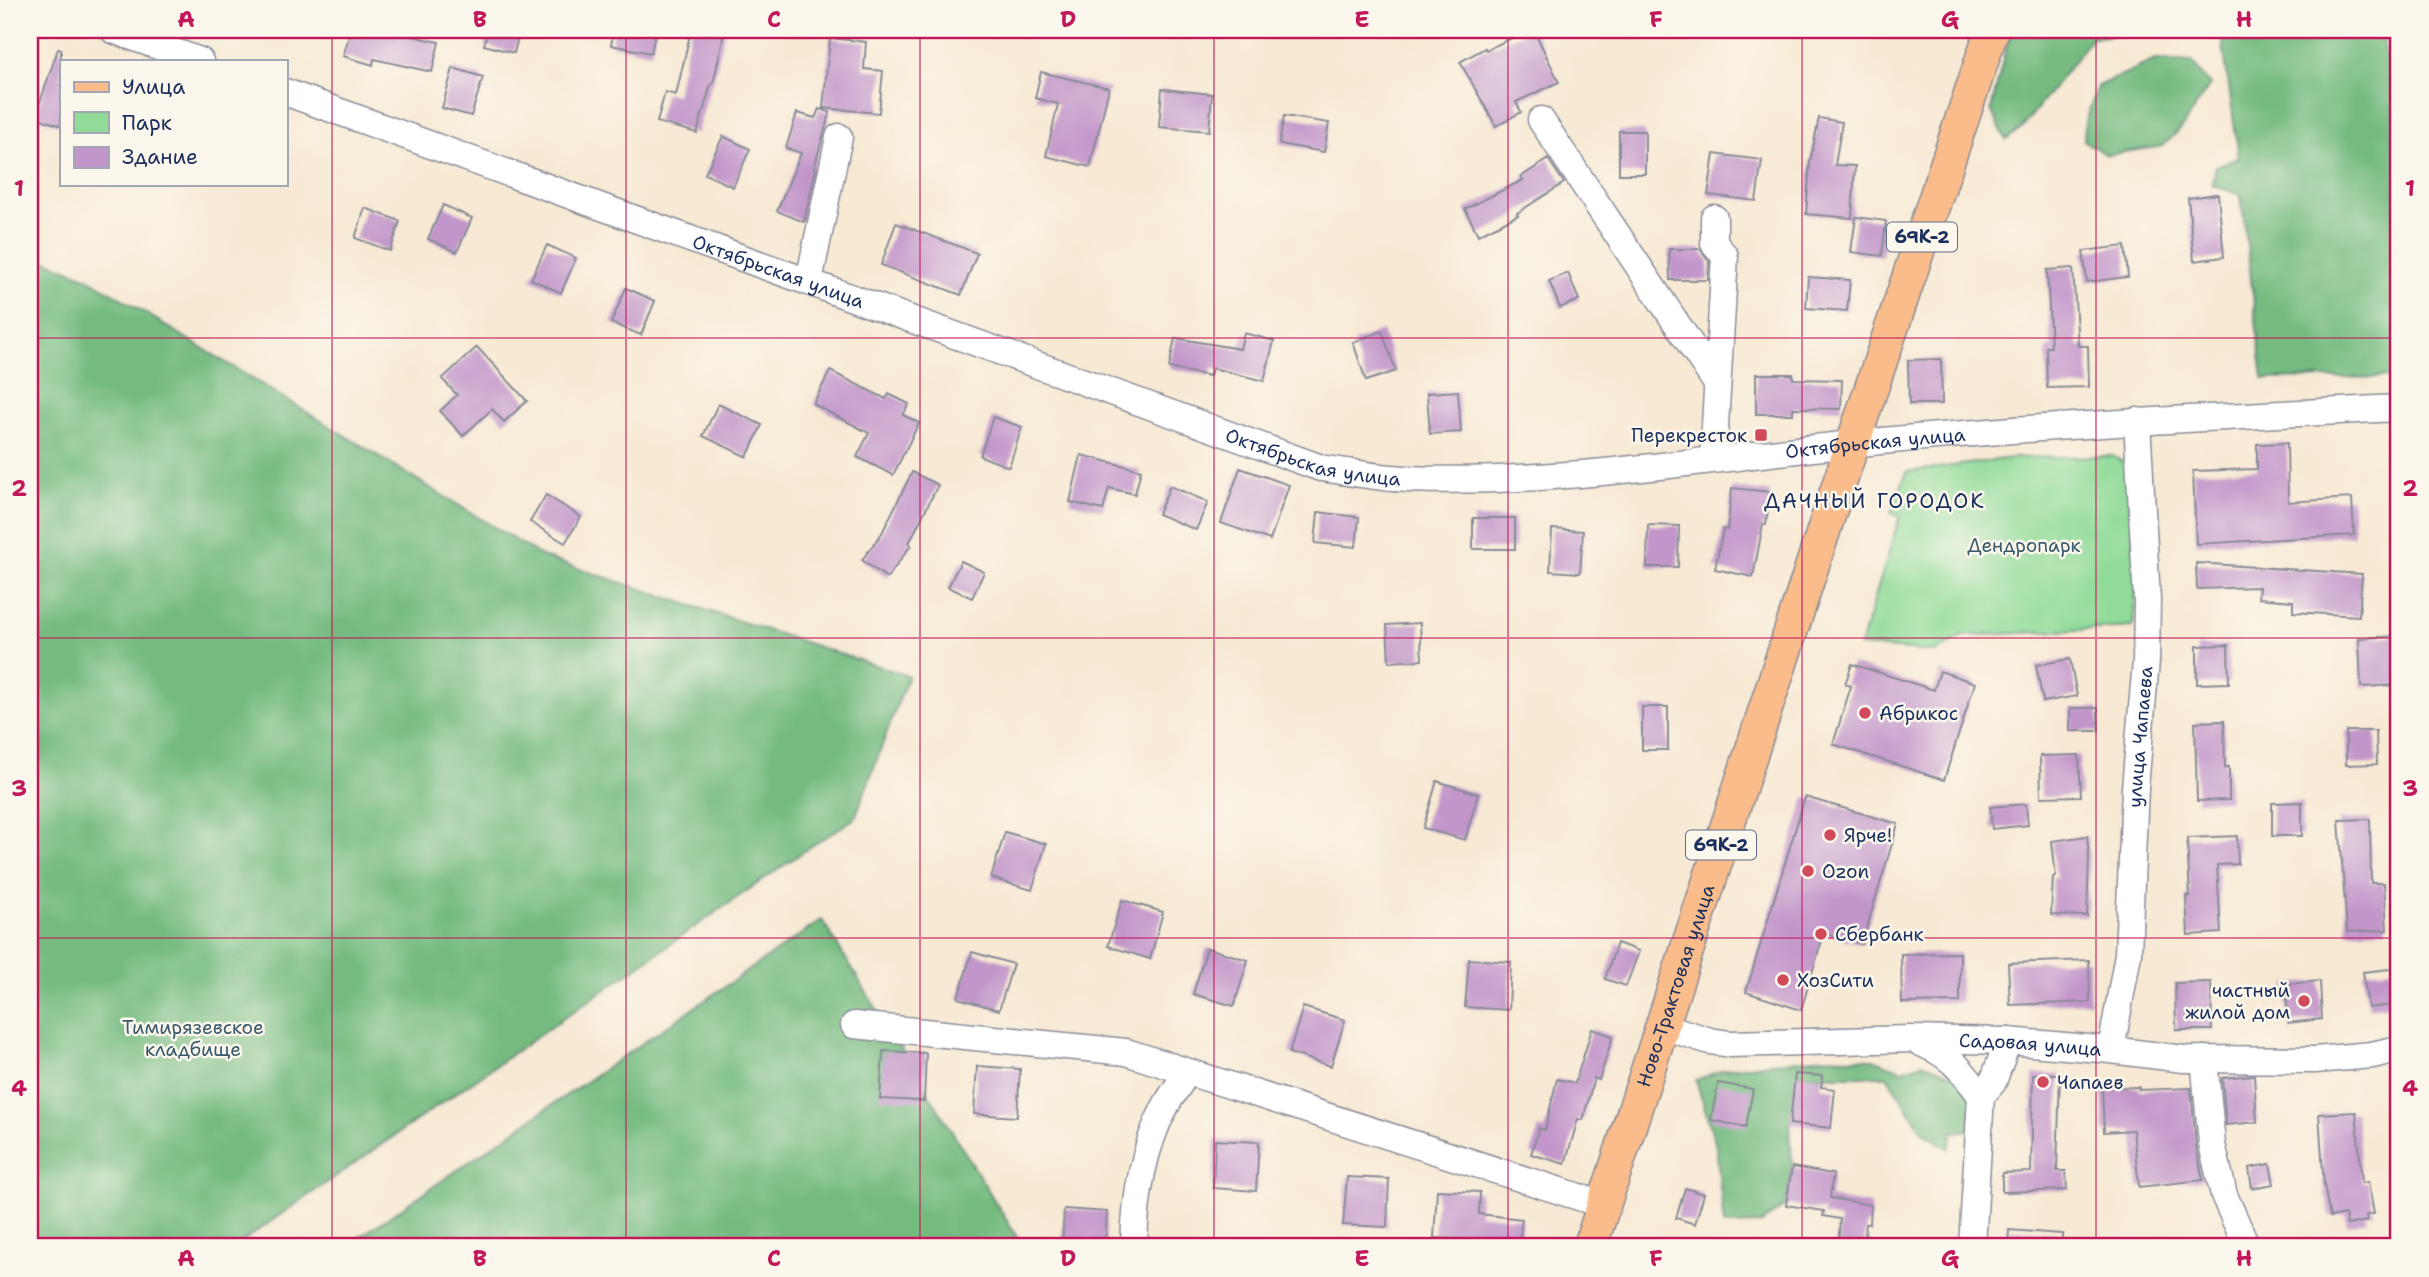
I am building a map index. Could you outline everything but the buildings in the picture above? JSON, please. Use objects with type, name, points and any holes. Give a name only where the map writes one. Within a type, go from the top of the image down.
[{"type":"main road","name":"69К-2","points":[[1852,444],[1992,30]]},
{"type":"main road","name":"Ново-Трактовая улица","points":[[1590,1247],[1852,444]]},
{"type":"street","points":[[113,30],[197,60]]},
{"type":"street","name":"Октябрьская улица","points":[[287,93],[1321,468],[1404,479],[1492,481],[1852,444],[2137,421],[2399,408]]},
{"type":"street","points":[[1541,120],[1717,384]]},
{"type":"street","points":[[809,281],[839,137]]},
{"type":"street","points":[[1713,460],[1725,256],[1714,243],[1714,218]]},
{"type":"street","name":"улица Чапаева","points":[[2111,1050],[2128,954],[2135,788],[2146,661],[2147,600],[2137,421]]},
{"type":"street","points":[[854,1025],[1126,1052],[1604,1205]]},
{"type":"street","name":"Садовая улица","points":[[1662,1026],[1730,1045],[1912,1038],[2008,1041],[2184,1059],[2315,1060],[2372,1055],[2399,1049]]},
{"type":"street","points":[[1912,1038],[1943,1053],[1956,1064],[1981,1097]]},
{"type":"street","points":[[1972,1247],[1981,1097],[1993,1082],[2008,1041]]},
{"type":"street","points":[[2204,1059],[2212,1144],[2224,1195],[2247,1247]]},
{"type":"street","points":[[1134,1247],[1138,1194],[1146,1154],[1163,1110],[1187,1073]]},
{"type":"green space","points":[[2017,30],[2148,30],[2092,38],[2021,129],[2006,140],[1991,110],[2008,39]]},
{"type":"green space","points":[[2221,30],[2383,30],[2384,52],[2399,81],[2399,377],[2263,379],[2241,195],[2212,185],[2216,166],[2239,158]]},
{"type":"green space","points":[[2155,60],[2192,62],[2210,85],[2182,127],[2163,146],[2107,155],[2084,141],[2085,121],[2098,86]]},
{"type":"green space","name":"Тимирязевское кладбище","points":[[30,254],[88,278],[543,557],[908,676],[855,818],[234,1247],[30,1247]]},
{"type":"green space","name":"Дендропарк","points":[[2113,456],[2129,466],[2136,589],[2133,627],[1962,636],[1937,652],[1860,646],[1900,516],[1891,513],[1907,472],[2012,458]]},
{"type":"green space","points":[[822,920],[1023,1247],[345,1247]]},
{"type":"green space","points":[[1822,1057],[1873,1059],[1902,1070],[1922,1063],[1962,1080],[1972,1099],[1970,1130],[1953,1132],[1949,1149],[1923,1132],[1887,1076],[1796,1074],[1790,1124],[1792,1167],[1786,1205],[1761,1224],[1724,1225],[1716,1146],[1696,1080],[1725,1069]]},
{"type":"place","name":"Перекресток","points":[[1761,435]]},
{"type":"place","name":"Абрикос","points":[[1865,713]]},
{"type":"place","name":"Ярче!","points":[[1830,835]]},
{"type":"place","name":"Ozon","points":[[1808,871]]},
{"type":"place","name":"Сбербанк","points":[[1821,934]]},
{"type":"place","name":"ХозСити","points":[[1783,980]]},
{"type":"place","name":"частный жилой дом","points":[[2304,1001]]},
{"type":"place","name":"Чапаев","points":[[2043,1082]]},
{"type":"district","name":"ДАЧНЫЙ ГОРОДОК","points":[[1875,501]]}]
